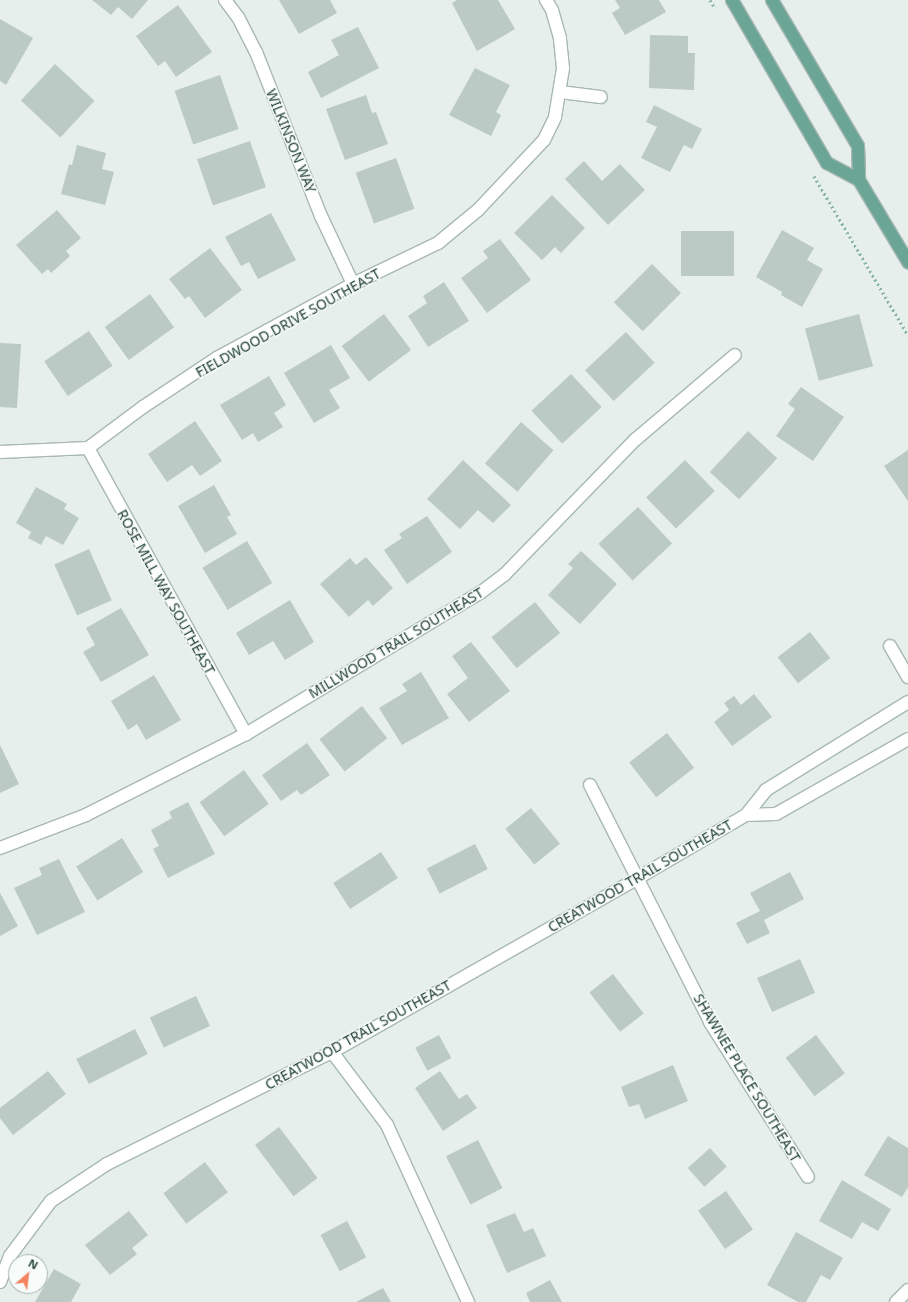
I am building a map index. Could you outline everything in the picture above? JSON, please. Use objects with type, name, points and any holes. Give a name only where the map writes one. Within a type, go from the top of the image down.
[{"type":"main road","points":[[732,0],[827,163],[859,180]]},
{"type":"main road","points":[[772,0],[858,146],[859,180],[908,262]]},
{"type":"street","name":"WILKINSON WAY","points":[[225,0],[238,17],[256,52],[322,216],[353,284]]},
{"type":"street","points":[[546,0],[560,38],[563,68],[560,92],[601,97]]},
{"type":"street","name":"FIELDWOOD DRIVE SOUTHEAST","points":[[88,448],[119,423],[217,358],[353,284],[438,243],[478,210],[544,140],[555,117],[560,92]]},
{"type":"street","name":"MILLWOOD TRAIL SOUTHEAST","points":[[0,848],[86,815],[246,734],[480,593],[505,574],[635,440],[735,355]]},
{"type":"street","points":[[0,452],[88,448]]},
{"type":"street","name":"ROSE MILL WAY SOUTHEAST","points":[[88,448],[246,734]]},
{"type":"street","points":[[890,646],[908,677]]},
{"type":"street","name":"CREATWOOD TRAIL SOUTHEAST","points":[[0,1282],[10,1256],[51,1201],[107,1164],[332,1052],[636,879],[746,815],[766,790],[908,702]]},
{"type":"street","name":"CREATWOOD TRAIL SOUTHEAST","points":[[746,815],[776,814],[908,739]]},
{"type":"street","name":"SHAWNEE PLACE SOUTHEAST","points":[[590,785],[636,879],[710,1022],[808,1177]]},
{"type":"street","points":[[332,1052],[387,1125],[468,1302]]},
{"type":"street","points":[[896,1302],[908,1290]]},
{"type":"building","points":[[92,0],[148,0],[132,19],[118,7],[111,15]]},
{"type":"building","points":[[279,0],[330,0],[337,13],[299,34]]},
{"type":"building","points":[[457,0],[498,0],[515,29],[477,51],[452,3]]},
{"type":"building","points":[[615,0],[659,0],[666,12],[625,35],[612,13],[620,8]]},
{"type":"building","points":[[178,5],[212,52],[176,77],[165,61],[158,66],[136,36]]},
{"type":"building","points":[[0,19],[33,38],[6,85],[0,81]]},
{"type":"building","points":[[358,27],[379,68],[321,98],[308,72],[339,55],[331,40]]},
{"type":"building","points":[[650,35],[688,36],[688,53],[695,53],[694,90],[649,88]]},
{"type":"building","points":[[55,64],[94,101],[60,137],[21,101]]},
{"type":"building","points":[[475,68],[510,85],[496,112],[501,115],[491,136],[449,115]]},
{"type":"building","points":[[220,75],[239,129],[193,145],[175,91]]},
{"type":"building","points":[[366,95],[372,113],[376,112],[388,144],[345,160],[326,109]]},
{"type":"building","points":[[654,105],[702,129],[692,149],[684,145],[670,172],[641,158],[657,127],[646,122]]},
{"type":"building","points":[[250,141],[266,187],[213,206],[197,159]]},
{"type":"building","points":[[77,145],[106,153],[102,169],[114,172],[105,205],[61,194],[69,164],[72,165]]},
{"type":"building","points":[[396,158],[414,209],[374,223],[356,173]]},
{"type":"building","points":[[584,161],[602,181],[620,164],[645,190],[608,225],[565,179]]},
{"type":"building","points":[[552,195],[585,228],[561,253],[555,247],[542,260],[514,233]]},
{"type":"building","points":[[57,210],[81,238],[66,251],[70,256],[51,273],[48,269],[42,274],[16,245]]},
{"type":"building","points":[[271,213],[296,260],[258,279],[249,262],[241,266],[225,237]]},
{"type":"building","points":[[782,230],[814,248],[807,260],[823,269],[802,307],[781,295],[782,292],[756,277]]},
{"type":"building","points":[[681,231],[734,231],[734,276],[681,276]]},
{"type":"building","points":[[500,239],[531,280],[487,313],[461,278],[488,258],[483,251]]},
{"type":"building","points":[[210,248],[242,290],[205,318],[189,296],[185,299],[169,279]]},
{"type":"building","points":[[652,264],[681,293],[643,331],[614,302]]},
{"type":"building","points":[[444,282],[469,321],[428,347],[408,316],[427,303],[423,296]]},
{"type":"building","points":[[150,294],[174,327],[129,360],[105,327]]},
{"type":"building","points":[[384,314],[411,350],[369,382],[342,346]]},
{"type":"building","points":[[859,314],[873,366],[819,381],[805,328]]},
{"type":"building","points":[[89,331],[112,366],[68,396],[44,361]]},
{"type":"building","points":[[626,332],[655,363],[614,401],[585,370]]},
{"type":"building","points":[[0,343],[21,344],[17,408],[0,407]]},
{"type":"building","points":[[331,345],[350,378],[329,390],[340,408],[314,423],[284,373]]},
{"type":"building","points":[[571,374],[602,407],[562,444],[532,411]]},
{"type":"building","points":[[269,376],[286,405],[274,413],[283,427],[258,442],[253,433],[242,440],[220,405]]},
{"type":"building","points":[[801,387],[844,417],[813,461],[776,436],[795,409],[788,404]]},
{"type":"building","points":[[195,421],[222,461],[200,476],[192,465],[167,482],[148,454]]},
{"type":"building","points":[[521,422],[553,450],[517,492],[485,464]]},
{"type":"building","points":[[748,431],[777,458],[739,499],[710,472]]},
{"type":"building","points":[[908,450],[908,501],[884,466]]},
{"type":"building","points":[[463,460],[511,505],[493,523],[478,510],[460,529],[427,499]]},
{"type":"building","points":[[685,460],[715,491],[676,528],[646,498]]},
{"type":"building","points":[[214,485],[231,515],[227,517],[237,534],[205,553],[178,506]]},
{"type":"building","points":[[36,487],[67,504],[64,509],[79,518],[63,545],[46,536],[41,545],[28,538],[31,532],[16,523]]},
{"type":"building","points":[[638,507],[672,544],[633,580],[599,544]]},
{"type":"building","points":[[427,516],[452,552],[407,584],[384,550],[402,538],[399,534]]},
{"type":"building","points":[[247,541],[272,583],[228,610],[202,568]]},
{"type":"building","points":[[89,549],[112,600],[77,616],[54,564]]},
{"type":"building","points":[[581,551],[617,584],[580,624],[548,595],[573,568],[568,564]]},
{"type":"building","points":[[366,557],[393,588],[373,606],[368,600],[349,617],[320,584],[350,558],[356,565]]},
{"type":"building","points":[[290,600],[314,642],[285,660],[273,641],[249,655],[236,633]]},
{"type":"building","points":[[535,602],[560,633],[517,668],[491,637]]},
{"type":"building","points":[[121,608],[149,655],[101,682],[83,652],[95,645],[86,628]]},
{"type":"building","points":[[810,632],[830,658],[798,683],[778,657]]},
{"type":"building","points":[[471,642],[510,691],[469,722],[447,694],[468,678],[452,656]]},
{"type":"building","points":[[421,672],[449,718],[402,745],[379,708],[407,691],[402,684]]},
{"type":"building","points":[[154,675],[181,720],[146,740],[137,724],[128,730],[111,701]]},
{"type":"building","points":[[754,694],[772,717],[732,746],[714,722],[729,710],[724,703],[734,696],[741,705]]},
{"type":"building","points":[[362,706],[387,738],[345,772],[319,739]]},
{"type":"building","points":[[667,733],[694,768],[656,797],[629,763]]},
{"type":"building","points":[[307,743],[330,775],[301,795],[297,790],[281,801],[262,775]]},
{"type":"building","points":[[0,745],[19,784],[0,793]]},
{"type":"building","points":[[244,770],[269,804],[224,836],[200,802]]},
{"type":"building","points":[[188,802],[215,854],[168,878],[153,849],[159,846],[151,830],[172,818],[169,812]]},
{"type":"building","points":[[531,808],[560,844],[534,865],[505,829]]},
{"type":"building","points":[[122,838],[143,872],[97,901],[76,867]]},
{"type":"building","points":[[475,844],[488,869],[440,893],[427,869]]},
{"type":"building","points":[[381,852],[398,878],[350,909],[333,883]]},
{"type":"building","points":[[59,859],[85,912],[37,935],[14,888],[42,875],[39,868]]},
{"type":"building","points":[[790,872],[804,899],[764,920],[770,933],[747,944],[736,923],[760,911],[750,893]]},
{"type":"building","points":[[0,893],[18,926],[0,936]]},
{"type":"building","points":[[800,959],[815,993],[772,1012],[757,978]]},
{"type":"building","points":[[613,974],[644,1013],[620,1032],[589,992]]},
{"type":"building","points":[[196,996],[210,1026],[164,1047],[150,1018]]},
{"type":"building","points":[[135,1029],[148,1054],[89,1084],[76,1059]]},
{"type":"building","points":[[439,1035],[451,1058],[427,1071],[415,1048]]},
{"type":"building","points":[[816,1035],[845,1073],[815,1096],[786,1058]]},
{"type":"building","points":[[673,1065],[688,1101],[645,1119],[639,1104],[629,1107],[621,1087]]},
{"type":"building","points":[[48,1071],[66,1094],[13,1135],[0,1118],[0,1108]]},
{"type":"building","points":[[440,1071],[459,1099],[467,1094],[477,1108],[443,1131],[415,1088]]},
{"type":"building","points":[[279,1127],[318,1178],[294,1196],[255,1145]]},
{"type":"building","points":[[888,1136],[908,1148],[908,1187],[902,1197],[864,1175]]},
{"type":"building","points":[[478,1140],[503,1188],[470,1204],[446,1156]]},
{"type":"building","points":[[710,1148],[727,1167],[704,1187],[688,1168]]},
{"type":"building","points":[[205,1162],[228,1192],[186,1224],[163,1193]]},
{"type":"building","points":[[842,1180],[891,1209],[878,1231],[862,1222],[852,1239],[819,1221]]},
{"type":"building","points":[[726,1191],[753,1230],[725,1249],[698,1211]]},
{"type":"building","points":[[129,1211],[148,1235],[132,1248],[137,1254],[110,1275],[85,1245]]},
{"type":"building","points":[[515,1213],[524,1232],[533,1228],[546,1256],[507,1273],[486,1225]]},
{"type":"building","points":[[347,1221],[366,1257],[340,1271],[321,1235]]},
{"type":"building","points":[[796,1232],[843,1258],[830,1280],[821,1275],[806,1302],[798,1302],[767,1285]]},
{"type":"building","points":[[54,1269],[81,1284],[71,1302],[35,1302],[40,1294],[48,1294],[48,1279]]},
{"type":"building","points":[[550,1280],[562,1302],[530,1302],[526,1293]]},
{"type":"building","points":[[383,1288],[391,1302],[356,1302]]}]
